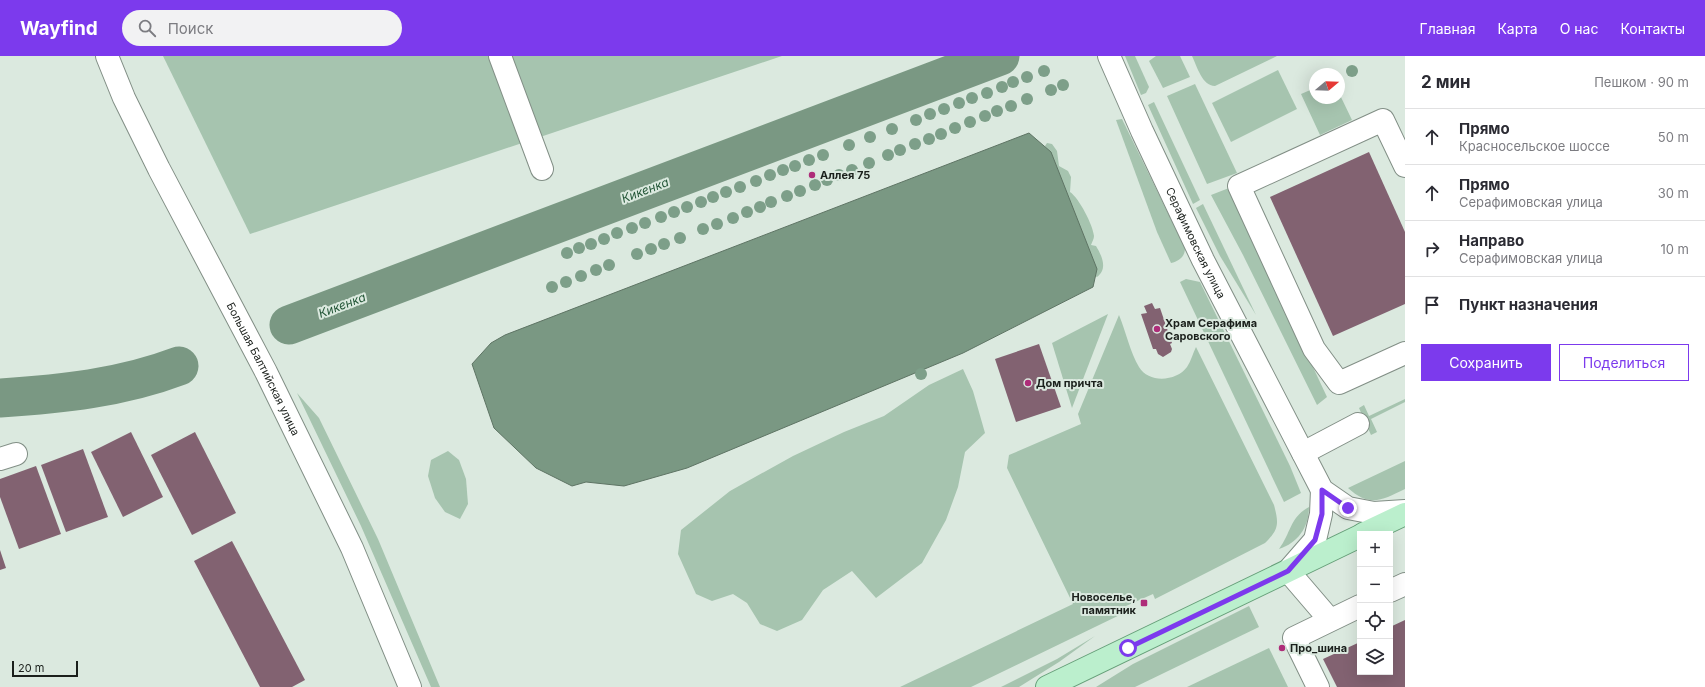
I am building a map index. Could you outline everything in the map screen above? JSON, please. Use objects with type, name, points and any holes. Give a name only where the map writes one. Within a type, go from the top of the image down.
[{"type":"main road","points":[[1369,531],[1405,513]]},
{"type":"main road","points":[[1047,687],[1357,537]]},
{"type":"street","name":"Большая Балтийская улица","points":[[107,56],[124,98],[159,169],[266,372],[349,541],[410,687]]},
{"type":"street","points":[[500,56],[542,169]]},
{"type":"street","name":"Серафимовская улица","points":[[1109,56],[1201,261],[1322,490],[1322,514],[1315,540],[1288,571]]},
{"type":"street","points":[[1405,166],[1383,120],[1239,186],[1314,349],[1340,383],[1405,353]]},
{"type":"street","points":[[1303,453],[1358,424]]},
{"type":"street","name":"Серафимовская улица","points":[[1322,490],[1348,508],[1374,512],[1405,513]]},
{"type":"street","points":[[1288,571],[1330,620]]},
{"type":"street","points":[[1393,590],[1405,584]]},
{"type":"street","points":[[1318,687],[1294,638],[1357,607]]},
{"type":"shaded area","points":[[163,56],[782,56],[250,234]]},
{"type":"shaded area","points":[[1125,56],[1135,56],[1149,87],[1146,93],[1141,95]]},
{"type":"shaded area","points":[[1156,56],[1180,56],[1190,77],[1163,88],[1149,61]]},
{"type":"shaded area","points":[[1192,56],[1277,56],[1215,86],[1210,85],[1203,79]]},
{"type":"shaded area","points":[[1278,70],[1297,109],[1231,142],[1212,103]]},
{"type":"shaded area","points":[[1195,84],[1237,173],[1207,184],[1167,96]]},
{"type":"shaded area","points":[[1309,91],[1309,104],[1344,104],[1352,120],[1320,135],[1301,94]]},
{"type":"shaded area","points":[[1154,102],[1200,200],[1193,204],[1148,105]]},
{"type":"shaded area","points":[[1122,119],[1185,248],[1183,256],[1174,262],[1171,263],[1157,232],[1116,120]]},
{"type":"shaded area","points":[[1029,133],[1051,152],[1097,269],[1093,287],[963,353],[687,468],[624,486],[586,482],[572,486],[536,468],[494,428],[472,364],[491,343],[505,335]]},
{"type":"shaded area","points":[[1047,143],[1052,144],[1057,151],[1059,166],[1068,171],[1071,177],[1070,192],[1074,195],[1085,212],[1091,225],[1094,236],[1091,245],[1096,246],[1103,262],[1102,270],[1097,277],[1089,273],[1045,146]]},
{"type":"shaded area","points":[[1229,188],[1327,397],[1317,405],[1243,255],[1211,195]]},
{"type":"shaded area","points":[[1203,204],[1256,315],[1220,256],[1196,208]]},
{"type":"shaded area","points":[[1186,279],[1200,282],[1290,466],[1301,493],[1284,502],[1180,282]]},
{"type":"shaded area","points":[[1108,314],[1072,408],[1052,343]]},
{"type":"shaded area","points":[[1119,315],[1136,361],[1139,367],[1149,376],[1163,379],[1170,378],[1182,372],[1187,367],[1196,347],[1274,505],[1277,517],[1277,526],[1273,534],[1265,543],[1155,599],[1153,594],[1126,606],[1128,611],[971,687],[900,687],[1073,604],[1007,468],[1009,455],[1081,424],[1078,414]]},
{"type":"shaded area","points":[[963,369],[973,391],[985,433],[965,452],[958,487],[946,520],[922,563],[876,598],[852,571],[823,590],[802,620],[777,631],[760,624],[747,603],[733,594],[712,601],[696,594],[678,554],[681,530],[730,491],[793,456],[844,432],[884,416],[929,385]]},
{"type":"shaded area","points":[[297,393],[319,418],[378,539],[440,687],[431,687],[361,526]]},
{"type":"shaded area","points":[[1405,399],[1405,402],[1371,419],[1377,432],[1371,435],[1359,408],[1364,405],[1369,416]]},
{"type":"shaded area","points":[[448,451],[459,460],[466,479],[468,504],[460,519],[445,512],[435,498],[428,476],[431,460]]},
{"type":"shaded area","points":[[1405,461],[1405,489],[1397,493],[1383,499],[1370,500],[1363,498],[1348,488]]},
{"type":"shaded area","points":[[1309,507],[1307,521],[1301,533],[1292,543],[1279,549],[1294,520]]},
{"type":"shaded area","points":[[1249,606],[1259,627],[1135,687],[1096,687],[1133,664]]},
{"type":"shaded area","points":[[1095,636],[1059,662],[1019,687],[1001,687],[1057,659]]},
{"type":"shaded area","points":[[1269,648],[1288,687],[1187,687]]},
{"type":"building","points":[[1369,152],[1405,232],[1405,304],[1333,336],[1270,197]]},
{"type":"building","name":"Храм Серафима Саровского","points":[[1152,303],[1155,309],[1160,308],[1172,343],[1170,344],[1172,349],[1171,352],[1163,357],[1158,354],[1156,349],[1153,349],[1141,314],[1147,313],[1144,306]]},
{"type":"building","name":"Дом причта","points":[[1039,344],[1061,407],[1016,422],[995,359]]},
{"type":"building","points":[[131,432],[163,497],[123,517],[91,452]]},
{"type":"building","points":[[195,432],[236,513],[192,535],[151,455]]},
{"type":"building","points":[[83,449],[108,517],[66,532],[41,465]]},
{"type":"building","points":[[36,466],[61,534],[19,549],[0,497],[0,479]]},
{"type":"building","points":[[232,541],[305,680],[292,687],[260,687],[194,561]]},
{"type":"building","points":[[0,550],[6,568],[0,570]]},
{"type":"building","points":[[1405,620],[1405,687],[1337,687],[1323,659],[1357,643],[1357,675],[1393,675],[1393,626]]},
{"type":"waterway","name":"Кикенка","points":[[289,325],[1000,56]]},
{"type":"waterway","name":"Кикенка","points":[[0,398],[91,389],[135,380],[179,366]]},
{"type":"place","name":"Аллея 75","points":[[812,175]]},
{"type":"place","name":"Храм Серафима Саровского","points":[[1157,329]]},
{"type":"place","name":"Дом причта","points":[[1028,383]]},
{"type":"place","name":"Новоселье, памятник","points":[[1144,603]]},
{"type":"place","name":"Про_шина","points":[[1282,648]]},
{"type":"route","points":[[1128,648],[1288,571],[1315,540],[1322,514],[1322,490],[1348,508]]}]
